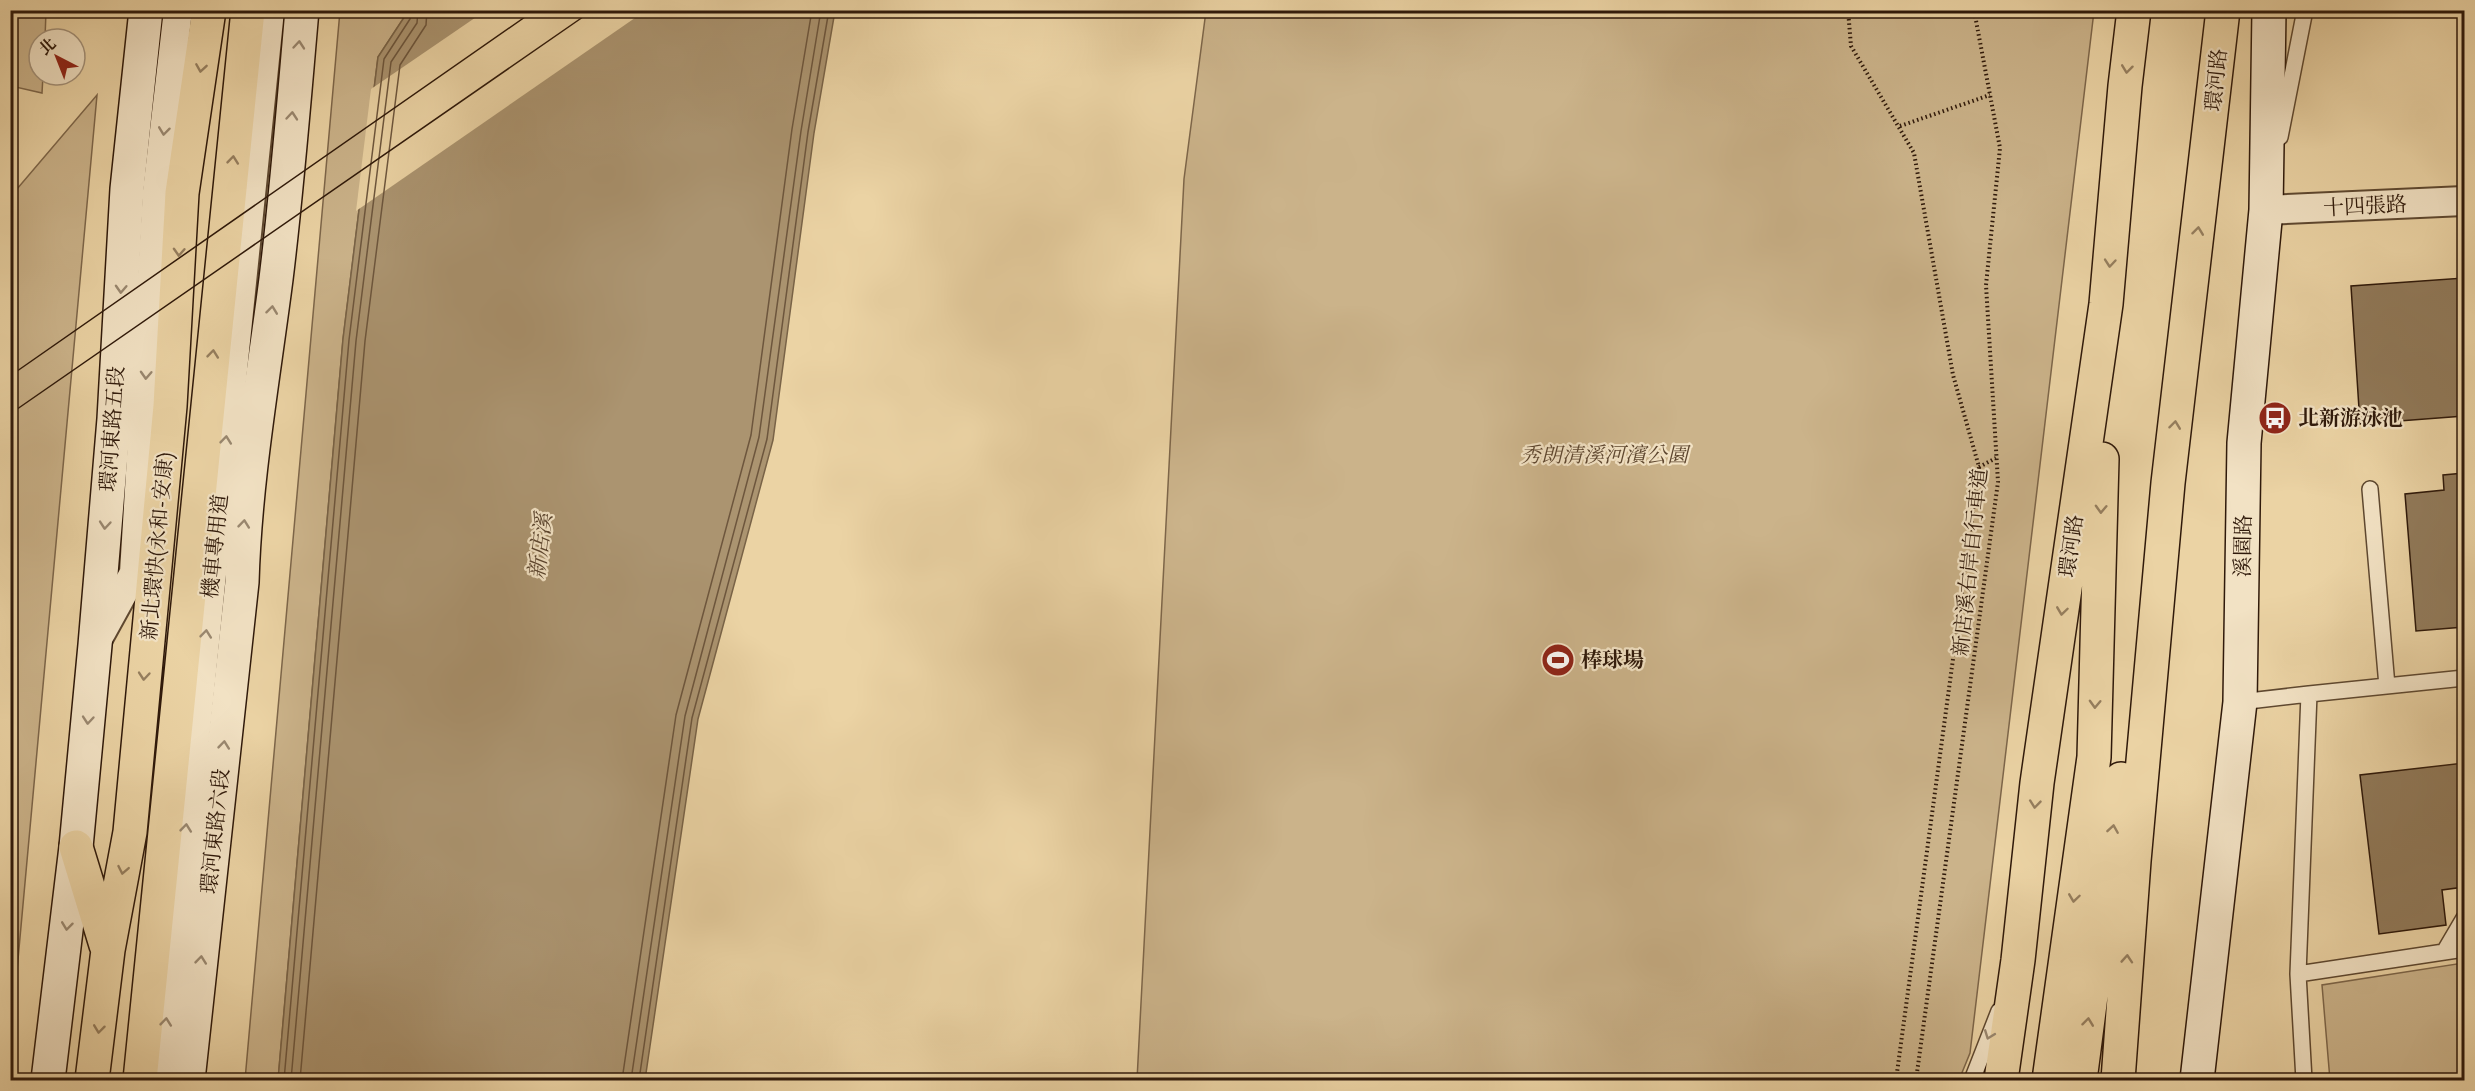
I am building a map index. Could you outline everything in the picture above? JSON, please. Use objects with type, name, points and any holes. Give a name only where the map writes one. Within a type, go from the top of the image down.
[{"type":"highway","name":"新北環快(永和-安康)","points":[[93,1080],[108,950],[130,832],[170,406],[182,193],[209,10]]},
{"type":"highway","name":"新北環快(永和-安康)","points":[[140,1080],[248,10]]},
{"type":"highway","name":"環河路","points":[[2001,1080],[2018,960],[2037,783],[2106,304],[2134,10]]},
{"type":"highway","name":"環河路","points":[[2118,1080],[2134,861],[2168,483],[2223,10]]},
{"type":"highway","points":[[2049,1080],[2094,757],[2106,304]]},
{"type":"highway","points":[[2080,1080],[2109,858],[2168,483]]},
{"type":"highway","points":[[76,847],[108,950]]},
{"type":"main road","name":"環河東路五段","points":[[76,847],[114,419],[127,189],[146,10]]},
{"type":"main road","name":"環河東路六段","points":[[188,1080],[242,582],[243,534],[254,430],[264,374],[281,239],[302,10]]},
{"type":"main road","name":"溪園路","points":[[2197,1080],[2240,702],[2244,443],[2266,210],[2269,10]]},
{"type":"main road","points":[[48,1080],[76,847]]},
{"type":"street","points":[[94,645],[134,573],[157,191],[178,10]]},
{"type":"street","name":"機車專用道","points":[[160,1080],[270,10]]},
{"type":"street","name":"十四張路","points":[[2266,210],[2464,201]]},
{"type":"lane","points":[[2266,210],[2304,10]]},
{"type":"lane","points":[[2370,489],[2387,686]]},
{"type":"lane","points":[[2240,702],[2464,678]]},
{"type":"lane","points":[[2304,1080],[2298,974],[2309,694]]},
{"type":"lane","points":[[2444,952],[2464,918]]},
{"type":"lane","points":[[2298,974],[2464,949]]},
{"type":"lane","points":[[1972,1080],[2018,960]]},
{"type":"path","points":[[1848,10],[1851,46],[1914,153],[1953,375],[1979,467],[1896,1080]]},
{"type":"path","name":"新店溪右岸自行車道","points":[[1916,1080],[1998,482],[1986,285],[2000,148],[1974,10]]},
{"type":"path","points":[[1900,126],[1990,95]]},
{"type":"path","points":[[1979,467],[1996,458]]},
{"type":"green space","points":[[10,11],[46,11],[45,27],[27,27],[27,87],[42,87],[42,93],[11,86]]},
{"type":"green space","points":[[340,11],[405,11],[405,16],[378,57],[343,339],[278,1080],[245,1080]]},
{"type":"green space","name":"秀朗清溪河濱公園","points":[[1206,11],[2094,11],[1970,1053],[1959,1080],[1137,1080],[1184,179]]},
{"type":"green space","points":[[97,95],[11,1036],[10,554],[13,510],[10,509],[11,196]]},
{"type":"green space","points":[[2463,963],[2464,1080],[2330,1080],[2322,985]]},
{"type":"water","name":"新店溪","points":[[405,11],[835,11],[814,133],[773,440],[698,719],[645,1080],[278,1080],[343,339],[378,57],[405,16]]},
{"type":"pier","points":[[485,11],[645,11],[356,211],[371,89]]},
{"type":"building","points":[[2464,278],[2464,416],[2360,424],[2351,286]]},
{"type":"building","points":[[2464,473],[2464,627],[2416,631],[2405,494],[2444,490],[2443,475]]},
{"type":"building","points":[[2464,763],[2464,887],[2442,890],[2446,925],[2379,934],[2360,775]]},
{"type":"tram line","points":[[10,376],[535,10]]},
{"type":"tram line","points":[[10,414],[593,10]]},
{"type":"place","name":"北新游泳池","points":[[2275,418]]},
{"type":"place","name":"棒球場","points":[[1558,660]]}]
